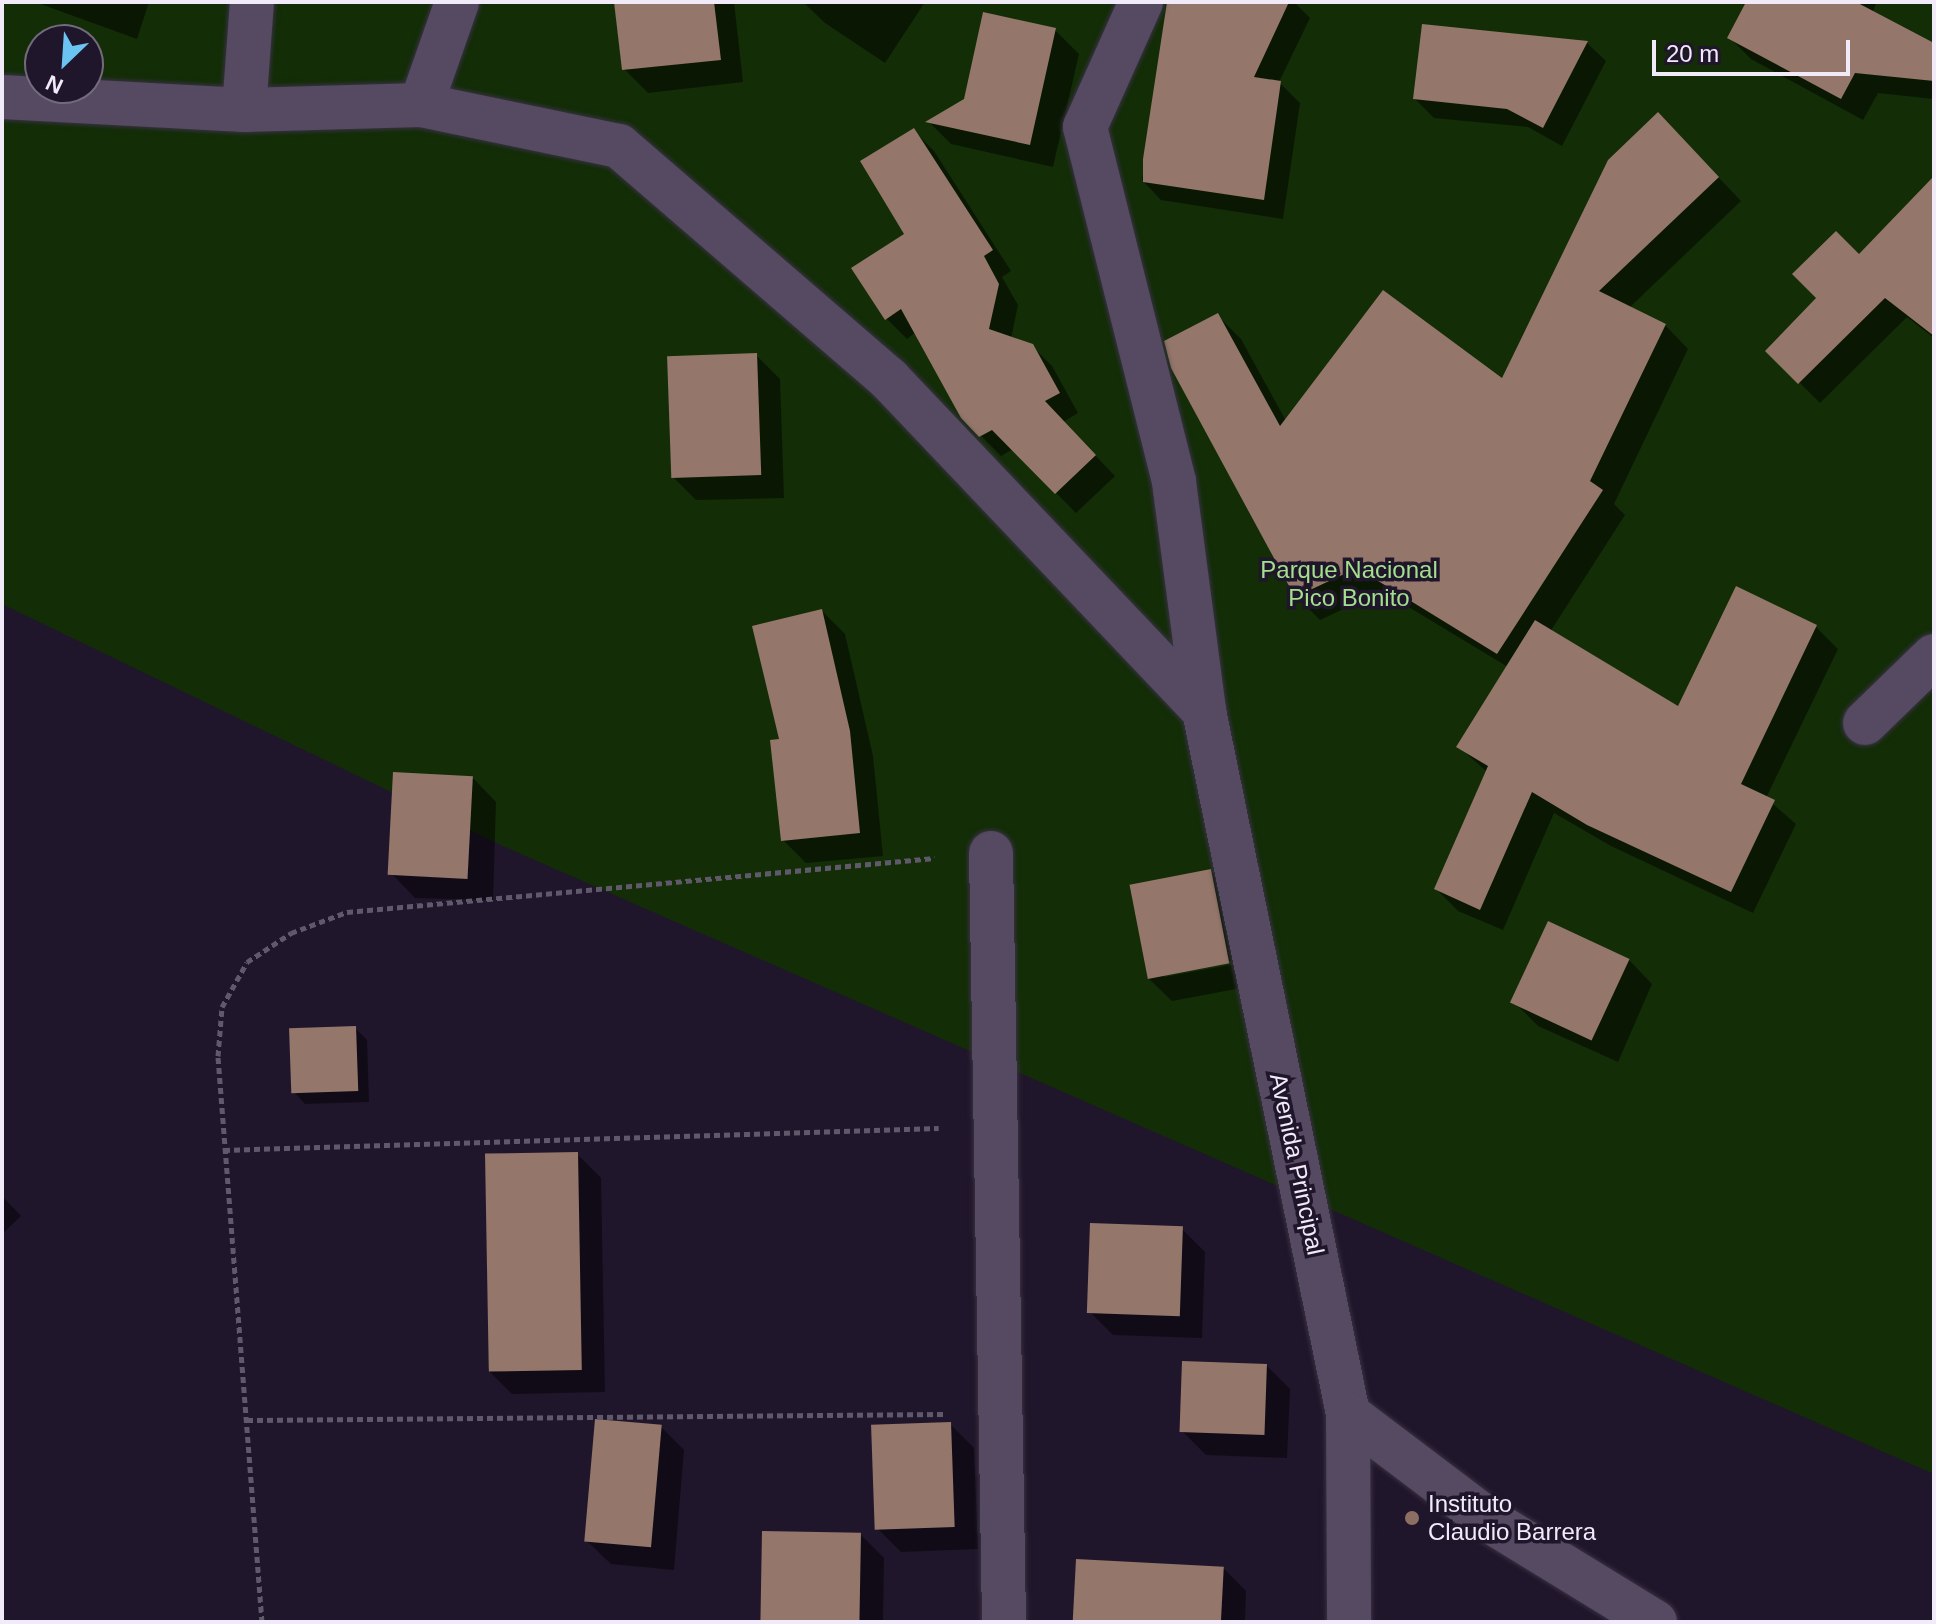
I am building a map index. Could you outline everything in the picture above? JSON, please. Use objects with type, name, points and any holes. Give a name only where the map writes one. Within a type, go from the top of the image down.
[{"type":"street","points":[[244,110],[252,2]]},
{"type":"street","points":[[421,105],[457,2]]},
{"type":"street","name":"Avenida Principal","points":[[1141,2],[1085,127],[1174,482],[1204,711],[1348,1414],[1349,1622]]},
{"type":"street","points":[[2,97],[244,110],[421,105],[619,146],[889,379],[1204,711]]},
{"type":"street","points":[[1865,723],[1934,656]]},
{"type":"street","points":[[991,853],[1004,1622]]},
{"type":"street","points":[[1348,1414],[1487,1519],[1655,1622]]},
{"type":"path","points":[[262,1622],[218,1056],[222,1007],[247,962],[291,933],[347,912],[991,853]]},
{"type":"path","points":[[224,1150],[996,1126]]},
{"type":"path","points":[[247,1420],[1001,1414]]},
{"type":"green space","name":"Parque Nacional Pico Bonito","points":[[2,2],[1934,2],[1934,1474],[505,847],[2,604]]},
{"type":"building","points":[[614,2],[714,2],[721,60],[622,70]]},
{"type":"building","points":[[1167,2],[1289,2],[1254,77],[1281,81],[1264,200],[1143,182],[1143,159]]},
{"type":"building","points":[[1746,2],[1856,2],[1934,43],[1934,81],[1855,73],[1841,99],[1727,38]]},
{"type":"building","points":[[983,12],[1056,28],[1030,145],[925,122],[964,99]]},
{"type":"building","points":[[1422,24],[1588,41],[1543,128],[1507,109],[1413,99]]},
{"type":"building","points":[[1658,112],[1719,177],[1599,291],[1666,324],[1590,481],[1603,490],[1497,654],[1357,568],[1295,597],[1171,368],[1164,341],[1218,313],[1280,426],[1383,290],[1502,378],[1608,160]]},
{"type":"building","points":[[914,128],[993,250],[984,256],[999,284],[989,329],[1033,344],[1060,393],[1045,401],[1096,455],[1055,494],[992,430],[979,437],[961,418],[901,309],[885,320],[851,268],[904,234],[860,161]]},
{"type":"building","points":[[1934,176],[1934,336],[1885,298],[1798,384],[1765,351],[1816,298],[1792,274],[1836,231],[1859,254]]},
{"type":"building","points":[[757,353],[761,475],[671,478],[667,356]]},
{"type":"building","points":[[1736,586],[1817,625],[1741,784],[1775,800],[1731,892],[1587,825],[1532,792],[1480,910],[1434,889],[1488,766],[1456,747],[1535,620],[1678,706]]},
{"type":"building","points":[[822,609],[850,731],[860,833],[781,841],[770,740],[779,739],[752,626]]},
{"type":"building","points":[[393,772],[473,776],[467,879],[388,875]]},
{"type":"building","points":[[1211,869],[1229,963],[1148,979],[1130,885]]},
{"type":"building","points":[[1548,921],[1630,959],[1592,1041],[1510,1003]]},
{"type":"building","points":[[356,1026],[358,1091],[291,1093],[289,1028]]},
{"type":"building","points":[[578,1152],[582,1370],[489,1372],[485,1154]]},
{"type":"building","points":[[1090,1223],[1183,1226],[1180,1316],[1087,1313]]},
{"type":"building","points":[[1182,1361],[1267,1364],[1264,1435],[1180,1432]]},
{"type":"building","points":[[595,1419],[662,1425],[651,1547],[584,1542]]},
{"type":"building","points":[[951,1422],[955,1527],[875,1530],[871,1425]]},
{"type":"building","points":[[762,1531],[861,1533],[859,1622],[760,1622]]},
{"type":"building","points":[[1076,1559],[1224,1567],[1221,1622],[1073,1622]]},
{"type":"place","name":"Instituto Claudio Barrera","points":[[1412,1518]]}]
